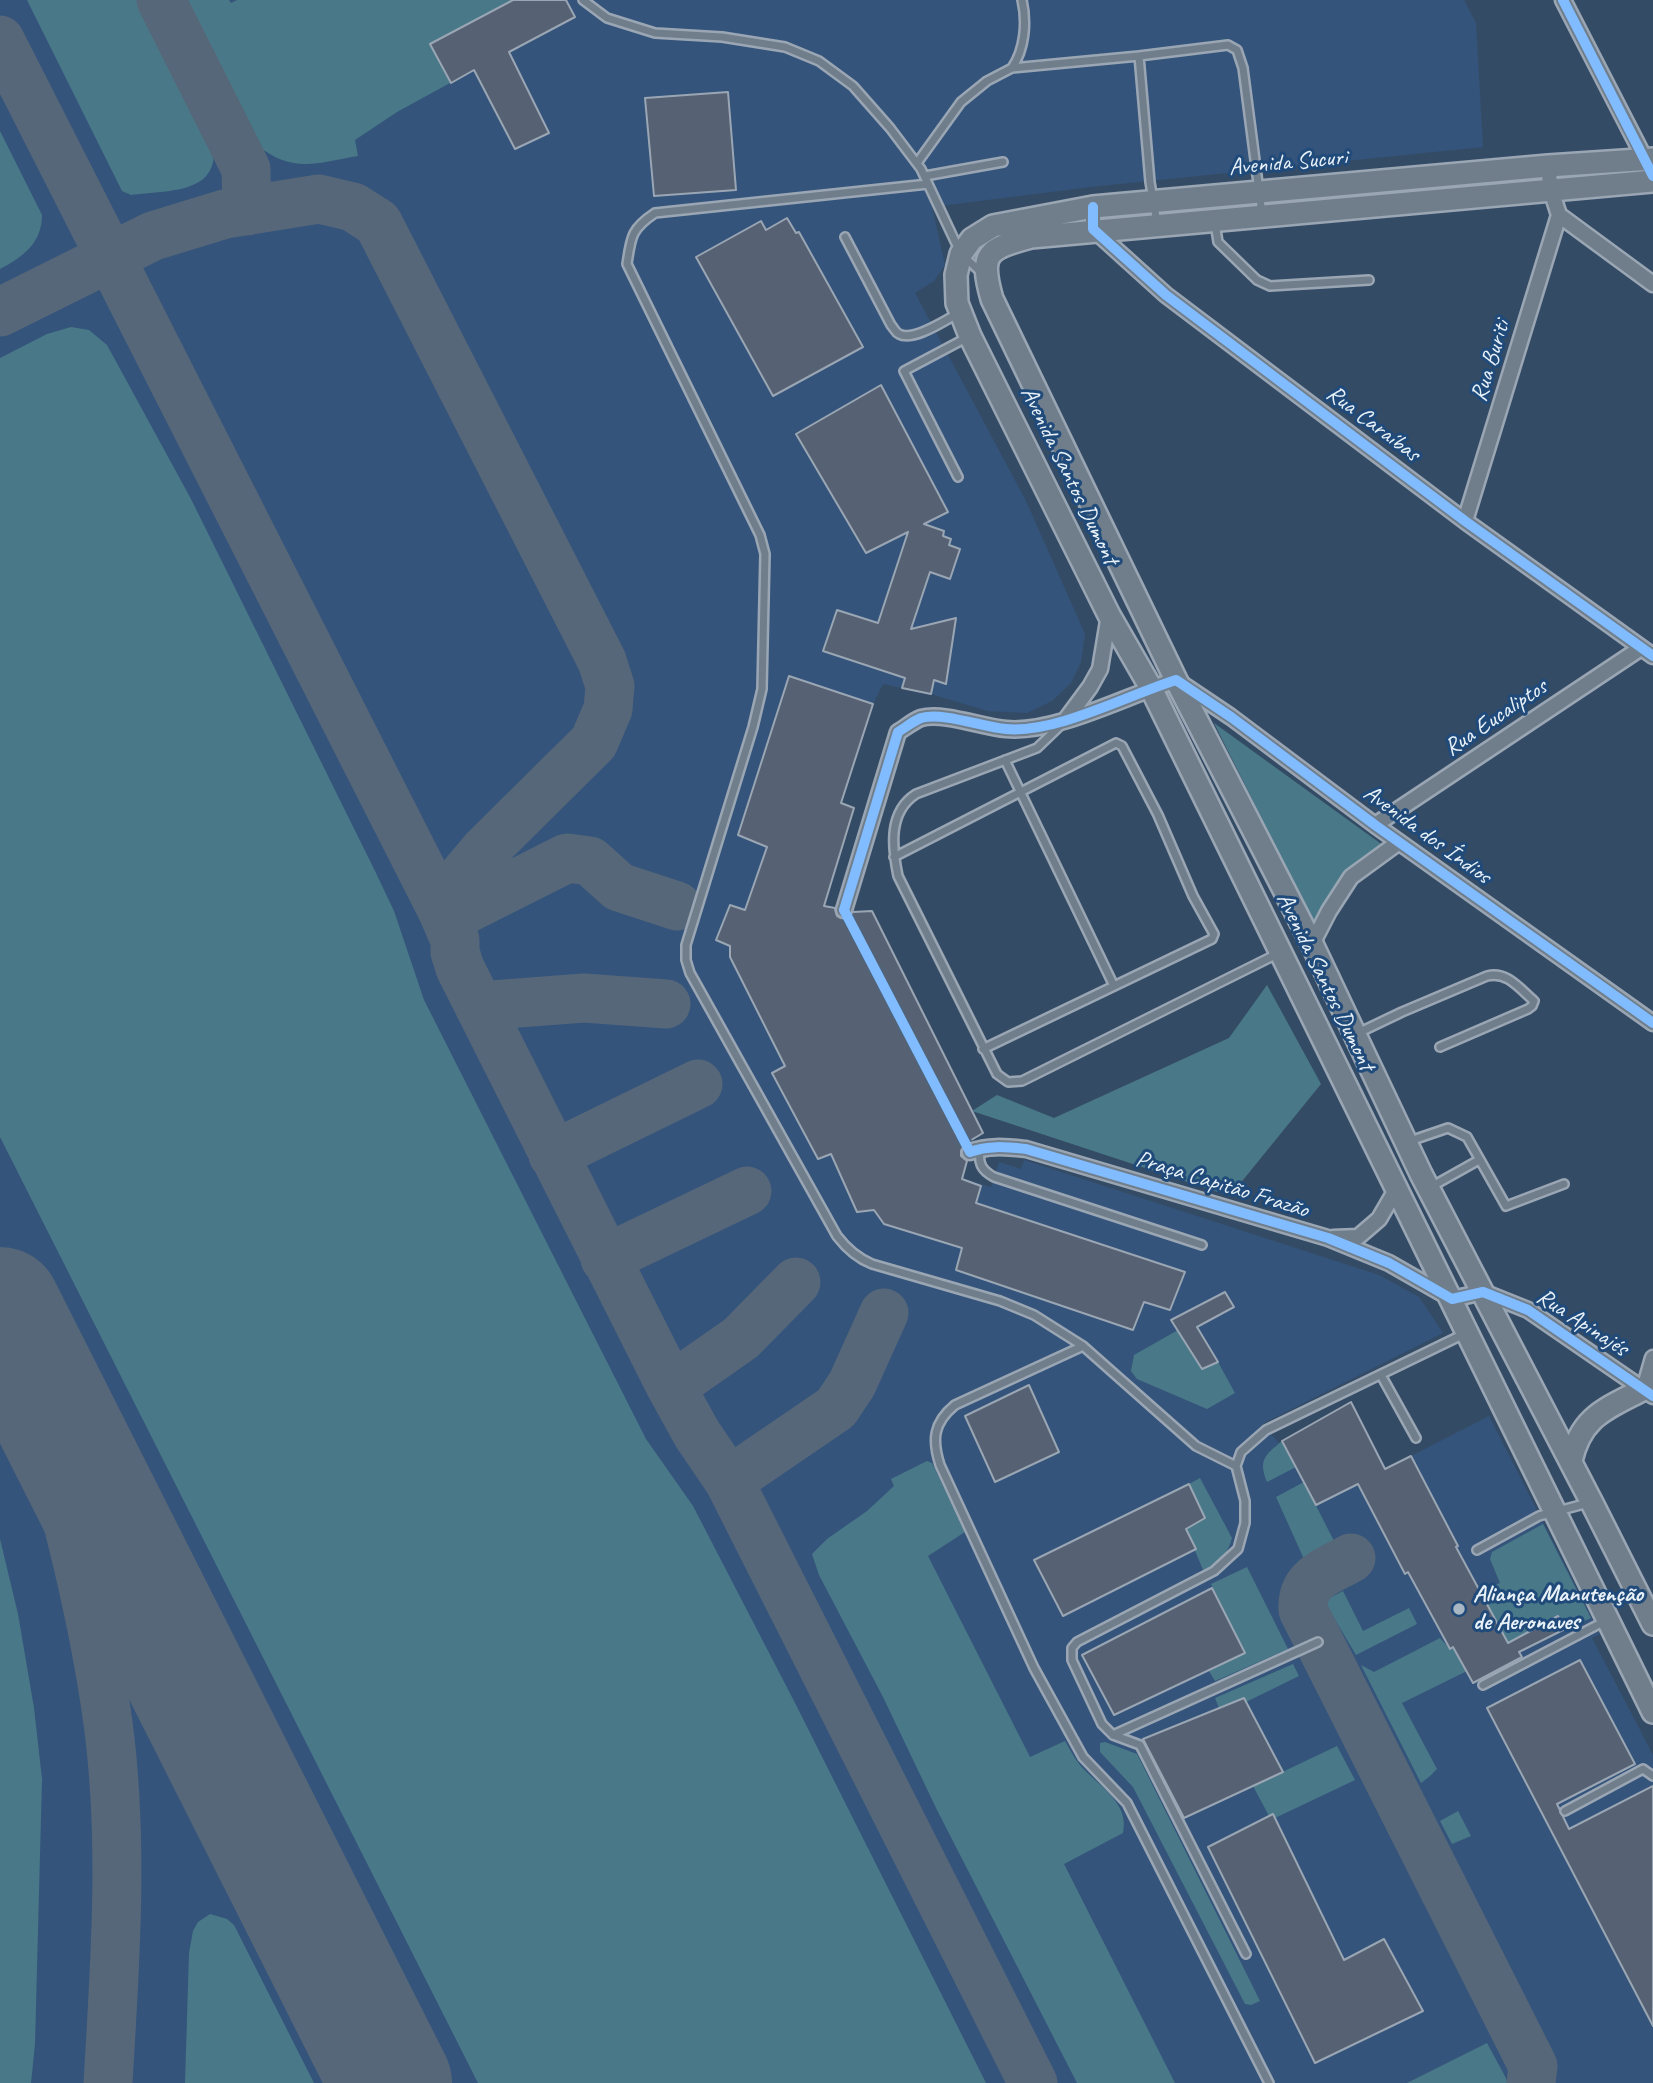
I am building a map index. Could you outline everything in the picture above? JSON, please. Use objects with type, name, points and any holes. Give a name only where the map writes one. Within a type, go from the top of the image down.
[{"type":"main road","name":"Avenida Sucuri","points":[[959,264],[972,239],[993,226],[1093,207],[1548,166],[1651,169]]},
{"type":"main road","name":"Avenida Sucuri","points":[[985,276],[988,258],[1006,243],[1031,237],[1093,229],[1551,190],[1651,169]]},
{"type":"main road","name":"Avenida Santos Dumont","points":[[959,264],[957,303],[970,336],[1109,615],[1151,688],[1653,1712]]},
{"type":"main road","name":"Avenida Santos Dumont","points":[[985,276],[992,299],[1176,680],[1312,944],[1425,1181],[1653,1624]]},
{"type":"main road","points":[[984,363],[998,351],[1017,346]]},
{"type":"main road","points":[[1075,547],[1104,533]]},
{"type":"main road","points":[[1397,1188],[1425,1181]]},
{"type":"main road","points":[[1571,1461],[1586,1425],[1605,1410],[1648,1393]]},
{"type":"street","points":[[1563,0],[1651,169]]},
{"type":"street","points":[[1548,166],[1551,190],[1559,215],[1653,284]]},
{"type":"street","points":[[1093,207],[1093,229]]},
{"type":"street","name":"Rua Buriti","points":[[1465,521],[1559,215]]},
{"type":"street","name":"Rua Caraíbas","points":[[1093,229],[1166,295],[1465,521],[1647,652]]},
{"type":"street","points":[[1066,719],[1100,669],[1109,615]]},
{"type":"street","name":"Rua Eucaliptos","points":[[1376,825],[1647,652]]},
{"type":"street","points":[[844,910],[898,732],[919,719],[933,717],[1007,729],[1029,729],[1066,719],[1176,680]]},
{"type":"street","name":"Avenida dos Índios","points":[[1176,680],[1653,1023]]},
{"type":"street","points":[[1312,944],[1351,877],[1399,842]]},
{"type":"street","name":"Praça Capitão Frazão","points":[[975,1150],[1026,1149],[1328,1238],[1389,1263],[1452,1299]]},
{"type":"street","name":"Praça Capitão Frazão","points":[[1328,1238],[1358,1237],[1379,1219],[1397,1188]]},
{"type":"street","points":[[1452,1299],[1483,1292]]},
{"type":"street","name":"Rua Apinajés","points":[[1483,1292],[1528,1310],[1648,1393]]},
{"type":"street","points":[[1648,1393],[1653,1358]]},
{"type":"lane","points":[[583,0],[607,18],[655,33],[722,37],[785,47],[819,61],[853,86],[890,128],[927,180],[959,264],[985,276]]},
{"type":"lane","points":[[1012,68],[1019,57],[1026,15],[1022,0]]},
{"type":"lane","points":[[917,163],[961,102],[987,81],[1012,68],[1228,45],[1237,50],[1243,68],[1262,215]]},
{"type":"lane","points":[[1139,56],[1157,224]]},
{"type":"lane","points":[[1003,162],[927,180],[655,213],[637,225],[629,244],[627,264],[760,535],[765,554],[762,689],[753,727],[686,945],[686,960],[690,973],[836,1236],[847,1248],[859,1259],[872,1264],[1000,1301],[1034,1315],[1083,1346],[1196,1446],[1236,1466]]},
{"type":"lane","points":[[1214,219],[1218,242],[1257,279],[1270,286],[1369,281]]},
{"type":"lane","points":[[845,237],[891,325],[899,334],[910,336],[933,328],[961,312]]},
{"type":"lane","points":[[958,477],[904,371],[970,336]]},
{"type":"lane","points":[[1066,719],[1037,748],[928,788],[905,801],[899,809],[894,825],[894,857],[898,876],[997,1074],[1009,1082],[1022,1081],[1281,952]]},
{"type":"lane","points":[[894,857],[1116,743],[1122,746],[1158,815],[1214,937],[983,1049]]},
{"type":"lane","points":[[1005,760],[1114,986]]},
{"type":"lane","points":[[1356,1034],[1487,975],[1497,973],[1507,977],[1534,1001],[1528,1009],[1440,1047]]},
{"type":"lane","points":[[1406,1142],[1448,1128],[1467,1137],[1506,1206],[1564,1184]]},
{"type":"lane","points":[[975,1150],[984,1172],[994,1177],[1202,1245]]},
{"type":"lane","points":[[1425,1181],[1479,1160]]},
{"type":"lane","points":[[1246,1954],[1140,1745],[1113,1735],[1102,1724],[1072,1660],[1072,1648],[1077,1642],[1214,1572],[1238,1549],[1245,1523],[1245,1501],[1236,1466],[1241,1452],[1266,1430],[1468,1332]]},
{"type":"lane","points":[[1083,1346],[955,1405],[945,1413],[934,1445],[940,1465],[1034,1668],[1083,1758],[1127,1803],[1269,2083]]},
{"type":"lane","points":[[1381,1375],[1416,1438]]},
{"type":"lane","points":[[1477,1550],[1539,1516],[1592,1503]]},
{"type":"lane","points":[[1483,1685],[1608,1619]]},
{"type":"lane","points":[[1113,1735],[1318,1642]]},
{"type":"lane","points":[[1565,1811],[1643,1769],[1653,1776]]},
{"type":"shaded area","points":[[0,0],[1464,0],[1476,23],[1483,147],[1090,187],[932,207],[945,265],[934,281],[915,293],[1026,501],[1085,634],[1081,662],[1071,683],[1052,701],[1027,713],[988,711],[931,694],[883,684],[873,704],[841,803],[854,808],[824,905],[859,913],[872,911],[983,1133],[973,1139],[963,1179],[991,1187],[999,1162],[1021,1169],[1024,1160],[1379,1275],[1419,1297],[1443,1333],[1262,1424],[1279,1443],[1351,1402],[1386,1469],[1489,1416],[1600,1634],[1592,1638],[1653,1755],[1653,2083],[0,2083]]},
{"type":"shaded area","points":[[27,0],[144,0],[213,144],[213,161],[209,173],[188,187],[175,190],[131,195],[122,191]]},
{"type":"shaded area","points":[[183,0],[229,0],[231,3],[237,0],[513,0],[430,44],[450,83],[397,112],[355,140],[358,156],[305,164],[282,160],[257,145]]},
{"type":"shaded area","points":[[0,131],[42,215],[39,234],[30,248],[0,269]]},
{"type":"shaded area","points":[[71,327],[89,330],[107,345],[191,499],[394,911],[424,1000],[646,1439],[693,1506],[986,2083],[478,2083],[0,1137],[0,358],[47,334]]},
{"type":"shaded area","points":[[1214,723],[1384,846],[1349,868],[1329,896],[1315,925]]},
{"type":"shaded area","points":[[1267,985],[1321,1084],[1230,1196],[972,1111],[997,1095],[1054,1118],[1229,1038]]},
{"type":"shaded area","points":[[1178,1330],[1201,1369],[1218,1362],[1235,1393],[1207,1409],[1137,1379],[1131,1371],[1134,1355]]},
{"type":"shaded area","points":[[1282,1441],[1296,1467],[1267,1482],[1263,1463],[1271,1450]]},
{"type":"shaded area","points":[[927,1461],[932,1463],[965,1532],[928,1556],[1030,1757],[1065,1741],[1078,1762],[1110,1795],[1122,1812],[1123,1833],[1064,1864],[1175,2083],[1077,2083],[819,1575],[812,1554],[894,1486],[891,1479]]},
{"type":"shaded area","points":[[1200,1478],[1232,1538],[1222,1557],[1203,1570],[1186,1529],[1205,1518],[1189,1484]]},
{"type":"shaded area","points":[[1304,1482],[1335,1543],[1304,1559],[1276,1497]]},
{"type":"shaded area","points":[[1543,1524],[1591,1618],[1565,1629],[1557,1616],[1464,1666],[1467,1671],[1402,1703],[1437,1769],[1421,1783],[1361,1665],[1374,1672],[1440,1638],[1450,1649],[1497,1624],[1481,1592],[1500,1583],[1490,1559],[1492,1552]]},
{"type":"shaded area","points":[[0,1539],[18,1614],[34,1708],[42,1779],[35,2044],[31,2083],[0,2083]]},
{"type":"shaded area","points":[[1247,1567],[1288,1649],[1215,1681],[1209,1671],[1245,1653],[1211,1584]]},
{"type":"shaded area","points":[[1343,1591],[1363,1631],[1409,1608],[1417,1624],[1356,1655],[1324,1601]]},
{"type":"shaded area","points":[[1293,1664],[1299,1676],[1246,1702],[1244,1698],[1219,1708],[1215,1698]]},
{"type":"shaded area","points":[[1105,1742],[1137,1754],[1260,2001],[1251,2005],[1245,2004],[1133,1787],[1100,1752],[1100,1743]]},
{"type":"shaded area","points":[[1337,1746],[1355,1780],[1275,1818],[1269,1816],[1253,1786]]},
{"type":"shaded area","points":[[1458,1811],[1471,1836],[1452,1844],[1440,1821]]},
{"type":"shaded area","points":[[210,1914],[227,1919],[234,1925],[314,2083],[185,2083],[189,1953],[193,1931],[198,1922]]},
{"type":"shaded area","points":[[1487,2043],[1507,2083],[1407,2083]]},
{"type":"building","points":[[513,0],[566,0],[575,17],[509,52],[549,133],[515,149],[474,70],[451,83],[430,44]]},
{"type":"building","points":[[728,92],[736,190],[654,196],[645,98]]},
{"type":"building","points":[[787,218],[796,233],[799,232],[863,347],[773,396],[696,257],[761,221],[766,230]]},
{"type":"building","points":[[881,385],[948,512],[924,524],[944,531],[943,536],[951,539],[949,545],[960,549],[950,579],[930,572],[911,629],[956,618],[946,684],[934,680],[931,694],[902,688],[905,678],[823,651],[837,610],[878,623],[908,532],[866,553],[796,434]]},
{"type":"building","points":[[789,676],[873,704],[841,803],[854,808],[824,906],[835,908],[837,916],[842,919],[850,917],[853,912],[872,911],[983,1133],[963,1145],[961,1151],[961,1156],[967,1161],[962,1179],[981,1186],[976,1203],[1185,1272],[1170,1310],[1144,1302],[1133,1330],[956,1270],[962,1248],[884,1224],[874,1210],[857,1212],[831,1154],[818,1159],[772,1073],[785,1066],[730,957],[730,946],[716,940],[730,905],[745,910],[767,847],[738,835]]},
{"type":"building","points":[[1225,1292],[1234,1307],[1197,1327],[1218,1362],[1202,1369],[1171,1320]]},
{"type":"building","points":[[1029,1385],[1059,1452],[995,1482],[965,1416]]},
{"type":"building","points":[[1351,1402],[1385,1469],[1411,1456],[1508,1643],[1558,1616],[1565,1629],[1519,1652],[1522,1657],[1473,1683],[1453,1647],[1450,1649],[1408,1572],[1405,1574],[1358,1484],[1316,1505],[1282,1441]]},
{"type":"building","points":[[1189,1484],[1205,1518],[1186,1529],[1196,1549],[1063,1616],[1034,1560]]},
{"type":"building","points":[[1212,1588],[1245,1653],[1114,1715],[1082,1655]]},
{"type":"building","points":[[1580,1660],[1635,1764],[1557,1804],[1569,1829],[1653,1786],[1653,2026],[1487,1708]]},
{"type":"building","points":[[1244,1698],[1283,1772],[1184,1818],[1143,1739]]},
{"type":"building","points":[[1273,1814],[1344,1960],[1384,1939],[1423,2011],[1315,2063],[1208,1847]]},
{"type":"taxiway","points":[[161,0],[246,169],[247,211]]},
{"type":"taxiway","points":[[0,40],[443,912],[455,940],[455,952],[460,968],[671,1387],[697,1434],[729,1481],[1033,2083]]},
{"type":"taxiway","points":[[0,312],[153,236],[225,214],[319,199],[353,207],[378,223],[602,661],[610,686],[608,709],[594,742],[484,851],[452,889],[443,912]]},
{"type":"taxiway","points":[[446,919],[567,858],[590,861],[619,887],[677,906]]},
{"type":"taxiway","points":[[479,1006],[584,998],[666,1004]]},
{"type":"taxiway","points":[[553,1155],[698,1084]]},
{"type":"taxiway","points":[[605,1259],[747,1191]]},
{"type":"taxiway","points":[[671,1387],[741,1338],[796,1282]]},
{"type":"taxiway","points":[[729,1481],[836,1408],[852,1384],[884,1313]]},
{"type":"taxiway","points":[[22,1352],[82,1582],[108,1723],[117,1858],[108,2083]]},
{"type":"taxiway","points":[[1351,1558],[1311,1583],[1306,1590],[1303,1610],[1533,2066],[1531,2083]]},
{"type":"runway","points":[[0,1308],[391,2083]]},
{"type":"tunnel","points":[[844,910],[970,1152]]},
{"type":"cycle path","points":[[1563,0],[1653,176]]},
{"type":"cycle path","points":[[1093,207],[1093,229],[1166,295],[1465,521],[1653,656]]},
{"type":"cycle path","points":[[1653,1023],[1176,680],[1046,726],[1006,729],[952,718],[930,717],[918,719],[898,732],[844,910],[970,1152],[990,1147],[1026,1149],[1328,1238],[1389,1263],[1452,1299],[1483,1292],[1528,1310],[1653,1396]]},
{"type":"place","name":"Aliança Manutenção de Aeronaves","points":[[1459,1609]]}]
